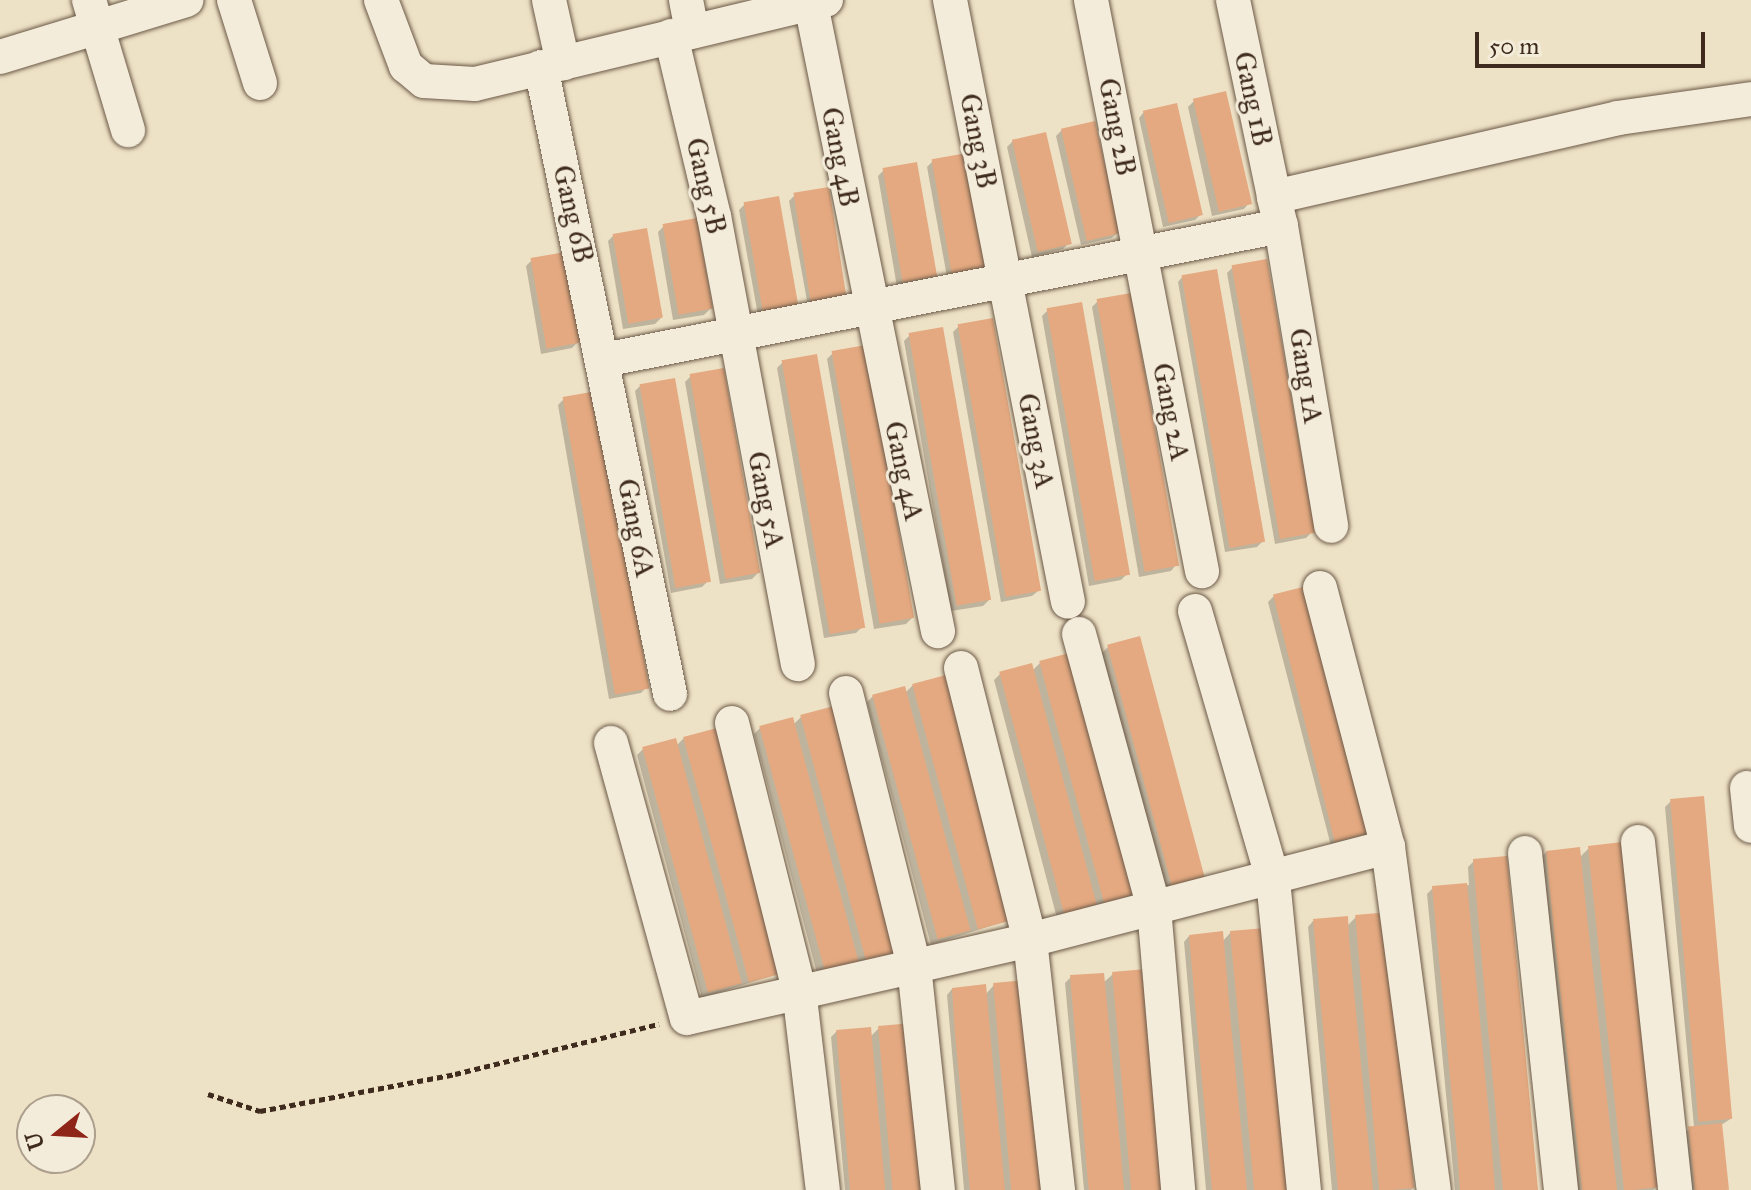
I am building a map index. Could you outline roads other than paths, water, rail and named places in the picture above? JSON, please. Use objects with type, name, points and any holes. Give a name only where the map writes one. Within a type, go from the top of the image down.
[{"type":"street","points":[[0,57],[93,14],[186,0]]},
{"type":"street","points":[[234,0],[260,83]]},
{"type":"street","points":[[381,0],[406,66],[424,81],[475,84],[552,65],[683,22],[818,2]]},
{"type":"street","name":"Gang 6B","points":[[549,0],[552,65],[604,360]]},
{"type":"street","name":"Gang 3B","points":[[950,0],[1006,281]]},
{"type":"street","name":"Gang 2B","points":[[1091,0],[1141,254]]},
{"type":"street","name":"Gang 1B","points":[[1233,0],[1278,212]]},
{"type":"street","name":"Gang 4B","points":[[818,2],[869,310]]},
{"type":"street","points":[[93,14],[128,130]]},
{"type":"street","name":"Gang 5B","points":[[683,22],[735,336]]},
{"type":"street","points":[[604,360],[1141,254],[1278,212],[1618,118],[1751,99]]},
{"type":"street","name":"Gang 1A","points":[[1278,212],[1331,526]]},
{"type":"street","name":"Gang 2A","points":[[1141,254],[1202,571]]},
{"type":"street","name":"Gang 3A","points":[[1006,281],[1068,602]]},
{"type":"street","name":"Gang 4A","points":[[869,310],[938,631]]},
{"type":"street","name":"Gang 5A","points":[[735,336],[798,664]]},
{"type":"street","name":"Gang 6A","points":[[604,360],[670,694]]},
{"type":"street","points":[[1320,588],[1388,847],[1434,1190]]},
{"type":"street","points":[[1195,611],[1273,880],[1304,1190]]},
{"type":"street","points":[[1079,634],[1154,908],[1178,1190]]},
{"type":"street","points":[[961,668],[1030,940],[1058,1190]]},
{"type":"street","points":[[846,693],[914,966],[938,1190]]},
{"type":"street","points":[[732,723],[799,990],[823,1190]]},
{"type":"street","points":[[611,743],[687,1018],[799,990],[1030,940],[1273,880],[1388,847]]},
{"type":"street","points":[[1747,788],[1751,826]]},
{"type":"street","points":[[1638,842],[1675,1190]]},
{"type":"street","points":[[1525,853],[1561,1190]]}]
